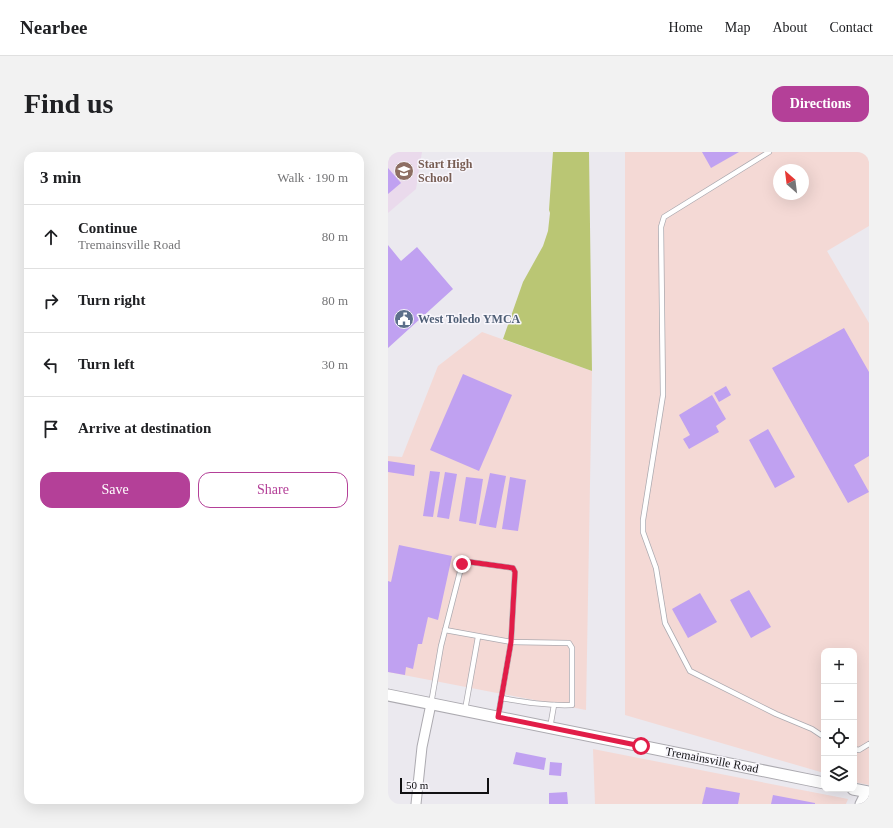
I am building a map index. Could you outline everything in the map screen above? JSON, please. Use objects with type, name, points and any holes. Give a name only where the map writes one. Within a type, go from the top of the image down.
[{"type":"street","name":"Tremainsville Road","points":[[388,696],[465,710],[821,782]]},
{"type":"street","points":[[416,804],[422,747],[431,704]]},
{"type":"street","points":[[857,790],[867,792]]},
{"type":"street","points":[[860,804],[867,792]]},
{"type":"street","points":[[867,792],[869,804]]},
{"type":"lane","points":[[769,152],[664,217],[661,227],[663,395],[643,520],[643,532],[656,568],[665,623],[690,671],[776,714],[812,729],[821,735]]},
{"type":"lane","points":[[431,704],[445,630],[462,564],[470,562],[513,568],[515,572],[511,642],[498,717]]},
{"type":"lane","points":[[445,630],[511,642],[569,643],[572,648],[572,705],[554,705],[501,698]]},
{"type":"lane","points":[[465,710],[478,637]]},
{"type":"lane","points":[[550,728],[554,705]]},
{"type":"lane","points":[[857,750],[859,750],[869,744]]},
{"type":"shaded area","name":"Start High School","points":[[388,152],[422,152],[416,189],[388,213]]},
{"type":"shaded area","points":[[625,152],[869,152],[869,226],[827,251],[869,323],[869,785],[857,783],[857,648],[821,648],[821,772],[625,715]]},
{"type":"shaded area","points":[[482,332],[592,371],[586,710],[388,672],[388,456],[402,457],[438,366]]},
{"type":"shaded area","points":[[593,749],[848,799],[846,804],[595,804]]},
{"type":"green space","points":[[553,152],[589,152],[592,371],[503,339],[523,282],[543,246],[548,231]]},
{"type":"building","points":[[702,152],[739,152],[711,168]]},
{"type":"building","points":[[388,168],[401,183],[388,194]]},
{"type":"building","name":"West Toledo YMCA","points":[[388,245],[401,261],[417,247],[453,289],[388,348]]},
{"type":"building","points":[[844,328],[869,372],[869,456],[854,465],[869,492],[848,503],[772,368]]},
{"type":"building","points":[[463,374],[512,395],[479,471],[430,450]]},
{"type":"building","points":[[726,386],[731,395],[719,402],[714,393]]},
{"type":"building","points":[[712,395],[726,419],[716,426],[719,432],[689,449],[683,439],[690,435],[679,415]]},
{"type":"building","points":[[768,429],[795,477],[775,488],[749,440]]},
{"type":"building","points":[[388,461],[415,465],[414,476],[388,472]]},
{"type":"building","points":[[430,471],[440,472],[433,517],[423,516]]},
{"type":"building","points":[[445,472],[457,474],[449,519],[437,517]]},
{"type":"building","points":[[490,473],[506,476],[496,528],[479,525]]},
{"type":"building","points":[[466,477],[483,479],[476,524],[459,521]]},
{"type":"building","points":[[510,477],[526,480],[518,531],[502,529]]},
{"type":"building","points":[[399,545],[452,556],[438,620],[428,617],[422,644],[418,644],[413,669],[406,667],[405,675],[388,672],[388,581],[391,582]]},
{"type":"building","points":[[749,590],[771,627],[751,638],[730,600]]},
{"type":"building","points":[[700,593],[717,622],[688,638],[672,609]]},
{"type":"building","points":[[516,752],[546,758],[544,770],[513,764]]},
{"type":"building","points":[[550,762],[562,763],[561,776],[549,775]]},
{"type":"building","points":[[706,787],[740,793],[738,804],[702,804]]},
{"type":"building","points":[[567,792],[568,804],[549,804],[549,793]]},
{"type":"building","points":[[773,795],[815,803],[815,804],[771,804]]},
{"type":"place","name":"Start High School","points":[[404,171]]},
{"type":"place","name":"West Toledo YMCA","points":[[404,319]]},
{"type":"route","points":[[462,564],[470,562],[513,568],[515,572],[511,642],[498,717],[641,746]]}]
